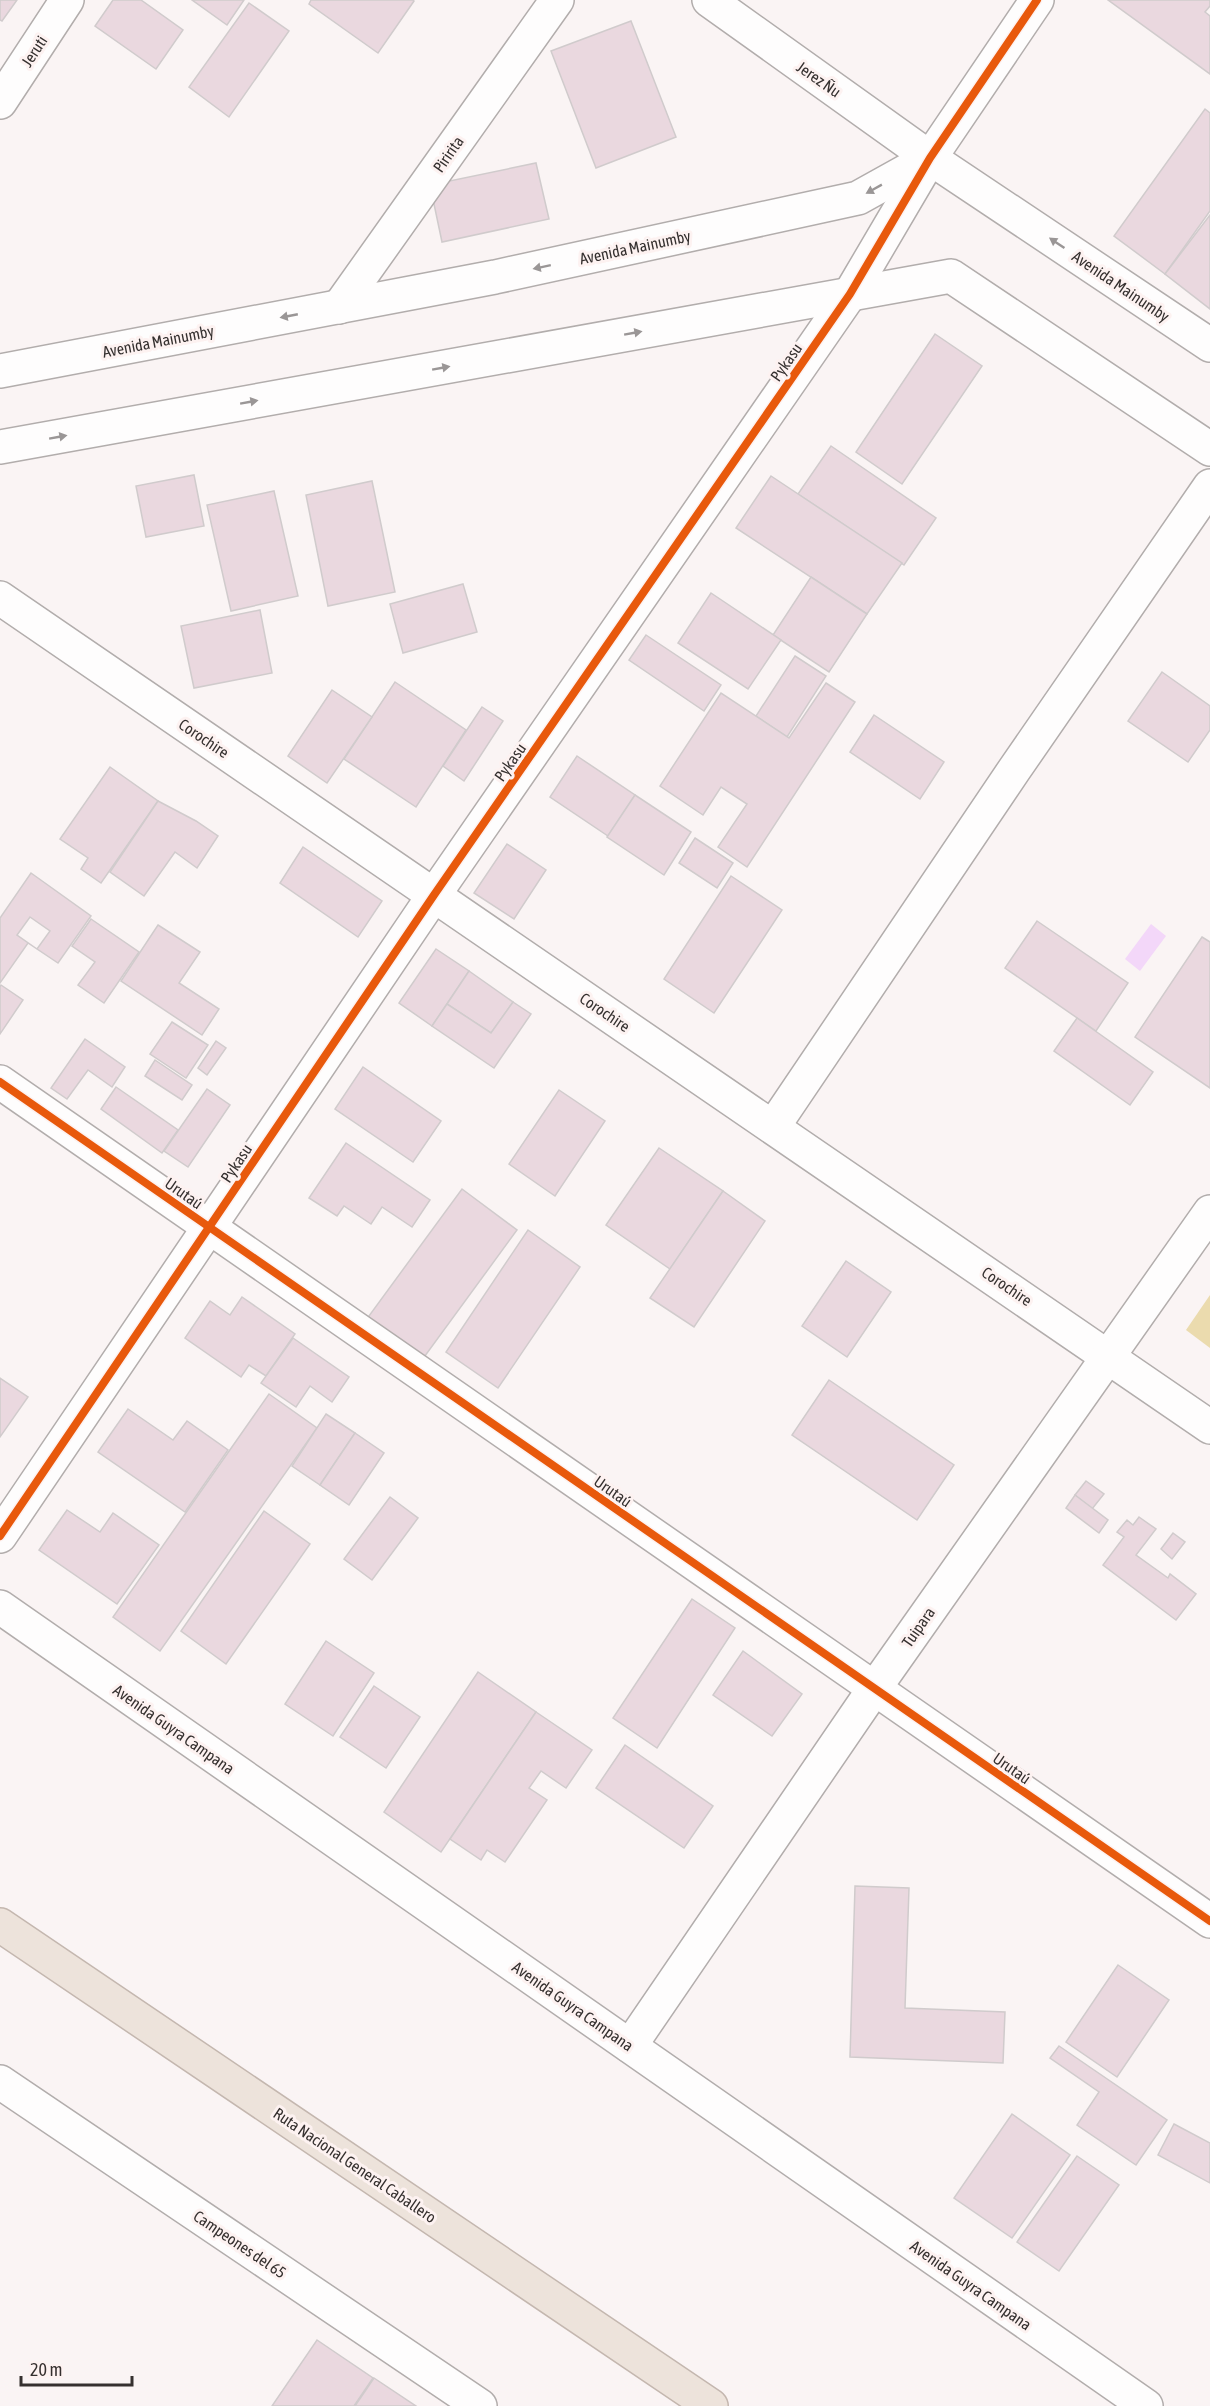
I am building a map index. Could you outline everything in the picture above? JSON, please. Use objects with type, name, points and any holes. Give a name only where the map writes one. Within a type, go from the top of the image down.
[{"type":"highway","name":"Ruta Nacional General Caballero","points":[[0,1925],[711,2406]]},
{"type":"street","name":"Jeruti","points":[[0,102],[67,0]]},
{"type":"street","name":"Piririta","points":[[339,307],[557,0]]},
{"type":"street","name":"Jerez Ñu","points":[[708,0],[930,158]]},
{"type":"street","name":"Pykasu","points":[[0,1536],[434,895],[850,294],[930,158],[1037,0]]},
{"type":"street","name":"Avenida Mainumby","points":[[0,371],[495,277],[858,198],[930,158],[1210,345]]},
{"type":"street","points":[[0,447],[951,276],[1210,449]]},
{"type":"street","points":[[774,1127],[1014,770],[1210,486]]},
{"type":"street","name":"Corochire","points":[[0,598],[1210,1427]]},
{"type":"street","name":"Urutaú","points":[[0,1082],[1210,1921]]},
{"type":"street","name":"Tuipara","points":[[630,2046],[874,1689],[1210,1212]]},
{"type":"street","name":"Avenida Guyra Campana","points":[[0,1607],[1146,2406]]},
{"type":"street","name":"Campeones del 65","points":[[0,2082],[480,2406]]},
{"type":"shaded area","points":[[1151,924],[1166,936],[1140,971],[1125,959]]},
{"type":"shaded area","points":[[1210,1295],[1210,1348],[1186,1330]]},
{"type":"building","points":[[0,0],[17,0],[2,21],[0,20]]},
{"type":"building","points":[[113,0],[141,0],[183,30],[156,69],[95,26]]},
{"type":"building","points":[[192,0],[244,0],[227,25]]},
{"type":"building","points":[[311,0],[414,1],[378,53],[309,4]]},
{"type":"building","points":[[1108,0],[1210,0],[1210,6],[1205,12],[1210,16],[1210,74]]},
{"type":"building","points":[[249,3],[289,31],[229,117],[189,87]]},
{"type":"building","points":[[631,21],[676,137],[596,168],[551,51]]},
{"type":"building","points":[[1205,109],[1210,113],[1210,211],[1165,274],[1114,236]]},
{"type":"building","points":[[536,163],[549,219],[442,242],[430,185]]},
{"type":"building","points":[[1210,215],[1210,309],[1165,274]]},
{"type":"building","points":[[935,334],[982,366],[902,484],[856,452]]},
{"type":"building","points":[[831,446],[936,518],[904,565],[798,494]]},
{"type":"building","points":[[194,475],[204,526],[146,537],[136,486]]},
{"type":"building","points":[[771,476],[902,563],[867,614],[736,528]]},
{"type":"building","points":[[372,481],[395,592],[328,606],[306,495]]},
{"type":"building","points":[[274,491],[298,596],[231,611],[207,505]]},
{"type":"building","points":[[811,577],[867,614],[829,672],[773,635]]},
{"type":"building","points":[[463,584],[477,632],[403,653],[390,604]]},
{"type":"building","points":[[711,593],[781,640],[748,689],[678,643]]},
{"type":"building","points":[[260,610],[272,673],[194,688],[181,626]]},
{"type":"building","points":[[646,635],[721,685],[704,711],[629,660]]},
{"type":"building","points":[[795,656],[826,676],[787,737],[756,716]]},
{"type":"building","points":[[1162,672],[1210,706],[1210,730],[1188,762],[1128,721]]},
{"type":"building","points":[[395,682],[466,730],[416,807],[344,759]]},
{"type":"building","points":[[826,683],[855,702],[747,867],[718,847],[747,804],[721,787],[703,815],[660,786],[721,693],[789,738]]},
{"type":"building","points":[[332,690],[372,717],[327,783],[288,756]]},
{"type":"building","points":[[482,707],[503,721],[464,781],[443,766]]},
{"type":"building","points":[[874,715],[944,762],[920,799],[850,752]]},
{"type":"building","points":[[577,756],[635,795],[608,836],[550,797]]},
{"type":"building","points":[[110,767],[158,801],[101,883],[81,869],[88,858],[60,839]]},
{"type":"building","points":[[635,795],[691,832],[664,875],[607,837]]},
{"type":"building","points":[[158,801],[196,821],[218,836],[197,868],[175,852],[144,896],[110,872]]},
{"type":"building","points":[[695,838],[733,863],[717,888],[679,863]]},
{"type":"building","points":[[507,844],[546,870],[514,919],[474,893]]},
{"type":"building","points":[[303,847],[382,901],[358,937],[280,883]]},
{"type":"building","points":[[31,873],[91,916],[58,963],[28,943],[0,983],[0,918]],"holes":[[[30,917],[50,931],[37,949],[17,935]]]},
{"type":"building","points":[[731,876],[782,910],[714,1013],[664,979]]},
{"type":"building","points":[[91,919],[139,952],[104,1003],[78,985],[95,962],[72,946]]},
{"type":"building","points":[[1037,921],[1128,983],[1096,1031],[1005,968]]},
{"type":"building","points":[[158,925],[200,952],[179,983],[219,1009],[202,1035],[121,981]]},
{"type":"building","points":[[1202,937],[1210,942],[1210,1088],[1135,1037]]},
{"type":"building","points":[[436,949],[469,971],[432,1026],[399,1003]]},
{"type":"building","points":[[469,971],[513,1002],[491,1033],[447,1004]]},
{"type":"building","points":[[1,985],[23,1000],[0,1034],[0,987]]},
{"type":"building","points":[[513,1002],[531,1014],[494,1068],[432,1026],[447,1004],[491,1033]]},
{"type":"building","points":[[1077,1018],[1153,1072],[1130,1105],[1054,1051]]},
{"type":"building","points":[[172,1022],[208,1045],[186,1078],[150,1054]]},
{"type":"building","points":[[85,1039],[125,1067],[112,1087],[88,1070],[67,1099],[51,1088]]},
{"type":"building","points":[[216,1041],[226,1048],[207,1075],[198,1068]]},
{"type":"building","points":[[155,1060],[192,1085],[182,1100],[145,1076]]},
{"type":"building","points":[[363,1067],[441,1121],[413,1162],[335,1109]]},
{"type":"building","points":[[116,1087],[178,1130],[162,1153],[101,1109]]},
{"type":"building","points":[[207,1089],[230,1105],[188,1167],[164,1151]]},
{"type":"building","points":[[559,1090],[605,1121],[555,1196],[509,1164]]},
{"type":"building","points":[[346,1143],[430,1200],[412,1227],[382,1207],[371,1224],[344,1206],[337,1216],[309,1198]]},
{"type":"building","points":[[659,1148],[723,1191],[670,1269],[606,1225]]},
{"type":"building","points":[[462,1189],[517,1230],[422,1360],[366,1320]]},
{"type":"building","points":[[723,1191],[765,1221],[694,1327],[650,1298]]},
{"type":"building","points":[[528,1230],[580,1267],[498,1388],[446,1352]]},
{"type":"building","points":[[846,1261],[891,1292],[847,1357],[802,1326]]},
{"type":"building","points":[[242,1297],[295,1334],[266,1376],[249,1365],[241,1377],[185,1338],[210,1301],[230,1315]]},
{"type":"building","points":[[293,1338],[349,1377],[332,1402],[310,1386],[296,1407],[261,1383]]},
{"type":"building","points":[[0,1378],[28,1397],[0,1437]]},
{"type":"building","points":[[829,1380],[954,1465],[917,1520],[792,1435]]},
{"type":"building","points":[[269,1394],[317,1428],[160,1651],[113,1617]]},
{"type":"building","points":[[128,1409],[173,1440],[187,1421],[228,1450],[185,1512],[98,1452]]},
{"type":"building","points":[[326,1414],[355,1433],[320,1485],[292,1466]]},
{"type":"building","points":[[355,1433],[384,1453],[349,1505],[320,1485]]},
{"type":"building","points":[[1086,1481],[1104,1494],[1092,1509],[1075,1495]]},
{"type":"building","points":[[1075,1495],[1108,1520],[1099,1533],[1066,1508]]},
{"type":"building","points":[[390,1497],[418,1518],[372,1580],[344,1559]]},
{"type":"building","points":[[67,1510],[100,1532],[113,1513],[159,1545],[117,1604],[39,1550]]},
{"type":"building","points":[[264,1511],[310,1544],[226,1664],[181,1631]]},
{"type":"building","points":[[1139,1517],[1156,1529],[1136,1555],[1168,1578],[1170,1574],[1196,1594],[1176,1620],[1103,1565],[1124,1537],[1117,1532],[1127,1520],[1133,1525]]},
{"type":"building","points":[[1173,1533],[1185,1542],[1172,1559],[1161,1549]]},
{"type":"building","points":[[692,1599],[735,1628],[657,1748],[613,1718]]},
{"type":"building","points":[[326,1641],[374,1673],[333,1736],[285,1704]]},
{"type":"building","points":[[743,1651],[802,1694],[772,1736],[713,1695]]},
{"type":"building","points":[[478,1672],[536,1712],[441,1852],[384,1812]]},
{"type":"building","points":[[374,1686],[420,1717],[386,1768],[340,1737]]},
{"type":"building","points":[[536,1712],[592,1750],[566,1788],[541,1771],[529,1788],[547,1800],[505,1862],[487,1850],[481,1860],[450,1839]]},
{"type":"building","points":[[625,1745],[713,1806],[684,1848],[596,1788]]},
{"type":"building","points":[[855,1886],[909,1888],[905,2008],[1005,2012],[1003,2063],[850,2057]]},
{"type":"building","points":[[1118,1965],[1169,2000],[1117,2077],[1066,2042]]},
{"type":"building","points":[[1059,2046],[1167,2120],[1136,2165],[1077,2125],[1099,2092],[1050,2058]]},
{"type":"building","points":[[1012,2114],[1070,2155],[1012,2238],[954,2198]]},
{"type":"building","points":[[1174,2124],[1210,2143],[1210,2183],[1158,2155]]},
{"type":"building","points":[[1077,2156],[1119,2185],[1059,2271],[1017,2242]]},
{"type":"building","points":[[317,2340],[373,2378],[354,2406],[272,2406]]},
{"type":"building","points":[[374,2378],[416,2406],[355,2406]]},
{"type":"cycle path","points":[[0,1536],[434,895],[850,294],[930,158],[1037,0]]},
{"type":"cycle path","points":[[0,1082],[1210,1921]]}]
